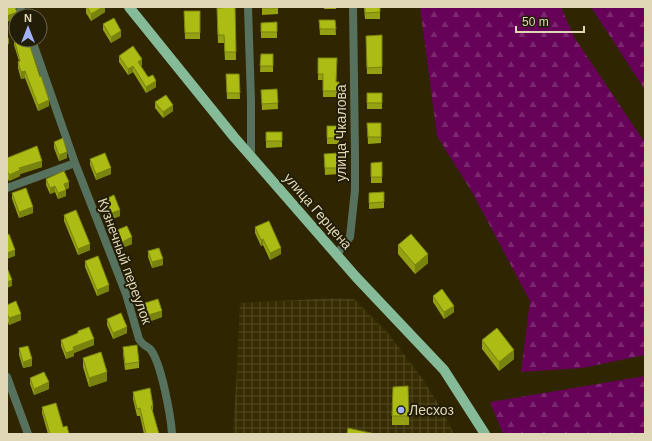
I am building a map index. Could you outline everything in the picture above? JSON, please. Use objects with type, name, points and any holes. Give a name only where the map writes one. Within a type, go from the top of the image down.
[{"type":"main road","name":"улица Герцена","points":[[129,7],[251,156],[356,277],[444,370],[485,434]]},
{"type":"street","points":[[248,7],[251,156]]},
{"type":"street","name":"улица Чкалова","points":[[337,254],[350,237],[355,190],[353,7]]},
{"type":"street","name":"Кузнечный переулок","points":[[35,48],[75,163],[126,294],[139,339],[143,345],[150,349],[159,366],[167,400],[172,434]]},
{"type":"street","points":[[7,188],[75,163]]},
{"type":"street","points":[[7,377],[28,434]]},
{"type":"shaded area","points":[[336,298],[354,299],[387,332],[422,378],[442,410],[454,434],[233,434],[240,303]]},
{"type":"green space","points":[[420,7],[561,7],[574,37],[645,143],[645,355],[582,368],[521,372],[530,301],[472,192],[437,136]]},
{"type":"green space","points":[[591,7],[645,7],[645,90]]},
{"type":"green space","points":[[645,376],[645,434],[503,434],[490,402]]},
{"type":"building","points":[[7,7],[15,7],[8,8],[7,16]]},
{"type":"building","points":[[87,7],[103,7],[91,14]]},
{"type":"building","points":[[235,7],[236,52],[225,52],[224,35],[218,35],[217,8]]},
{"type":"building","points":[[278,7],[278,8],[262,8]]},
{"type":"building","points":[[365,7],[380,7],[380,12],[365,13]]},
{"type":"building","points":[[184,11],[200,11],[200,33],[185,33]]},
{"type":"building","points":[[114,18],[121,31],[111,37],[103,24]]},
{"type":"building","points":[[319,20],[335,20],[336,29],[320,29]]},
{"type":"building","points":[[277,22],[277,32],[261,32],[261,23]]},
{"type":"building","points":[[382,35],[382,67],[367,68],[366,36]]},
{"type":"building","points":[[133,46],[142,59],[138,62],[148,77],[153,75],[156,81],[146,87],[133,66],[128,69],[119,56]]},
{"type":"building","points":[[16,48],[31,48],[49,100],[38,105],[25,71],[21,72],[18,62],[20,61]]},
{"type":"building","points":[[261,54],[273,54],[273,66],[260,66]]},
{"type":"building","points":[[318,58],[337,58],[336,82],[339,82],[339,91],[323,91],[323,74],[318,74]]},
{"type":"building","points":[[226,74],[239,74],[240,93],[227,93]]},
{"type":"building","points":[[277,89],[278,103],[262,104],[261,90]]},
{"type":"building","points":[[367,93],[382,93],[382,103],[367,103]]},
{"type":"building","points":[[166,95],[173,105],[163,112],[155,102]]},
{"type":"building","points":[[367,123],[381,123],[381,137],[368,137]]},
{"type":"building","points":[[327,126],[339,126],[339,138],[327,138]]},
{"type":"building","points":[[266,132],[282,132],[282,141],[266,141]]},
{"type":"building","points":[[63,138],[67,152],[59,155],[54,142]]},
{"type":"building","points":[[37,146],[42,161],[19,168],[20,170],[9,175],[7,170],[7,158]]},
{"type":"building","points":[[105,153],[111,168],[96,174],[90,159]]},
{"type":"building","points":[[338,153],[339,168],[325,168],[324,154]]},
{"type":"building","points":[[382,162],[382,177],[371,177],[371,163]]},
{"type":"building","points":[[64,171],[69,182],[64,184],[66,190],[58,193],[55,186],[50,188],[46,179]]},
{"type":"building","points":[[26,188],[33,207],[19,212],[12,193]]},
{"type":"building","points":[[384,192],[384,202],[369,203],[369,193]]},
{"type":"building","points":[[114,195],[120,210],[109,214],[103,200]]},
{"type":"building","points":[[76,210],[90,244],[78,249],[64,215]]},
{"type":"building","points":[[269,221],[281,248],[270,253],[263,239],[261,240],[255,227]]},
{"type":"building","points":[[127,226],[132,237],[122,242],[117,230]]},
{"type":"building","points":[[9,234],[15,250],[7,253],[7,235]]},
{"type":"building","points":[[411,234],[428,254],[415,265],[398,245]]},
{"type":"building","points":[[159,248],[163,259],[152,262],[148,251]]},
{"type":"building","points":[[98,256],[109,285],[97,290],[85,261]]},
{"type":"building","points":[[7,270],[12,280],[7,282]]},
{"type":"building","points":[[442,289],[454,306],[444,312],[433,296]]},
{"type":"building","points":[[158,299],[162,311],[148,315],[145,303]]},
{"type":"building","points":[[16,301],[21,314],[9,318],[7,313],[7,305]]},
{"type":"building","points":[[121,313],[127,327],[113,333],[107,319]]},
{"type":"building","points":[[89,327],[94,339],[73,347],[74,350],[66,353],[61,340]]},
{"type":"building","points":[[497,328],[514,350],[499,362],[482,340]]},
{"type":"building","points":[[137,345],[139,362],[125,364],[123,347]]},
{"type":"building","points":[[28,346],[32,359],[23,362],[19,348]]},
{"type":"building","points":[[101,352],[107,372],[89,378],[83,358]]},
{"type":"building","points":[[44,372],[49,382],[34,389],[30,378]]},
{"type":"building","name":"Лесхоз","points":[[408,386],[409,416],[392,416],[393,387]]},
{"type":"building","points":[[150,388],[153,406],[151,406],[159,434],[146,434],[140,408],[137,409],[133,392]]},
{"type":"building","points":[[56,403],[63,427],[67,426],[69,434],[50,434],[42,407]]},
{"type":"building","points":[[348,428],[375,434],[347,434]]},
{"type":"place","name":"Лесхоз","points":[[401,410]]}]
